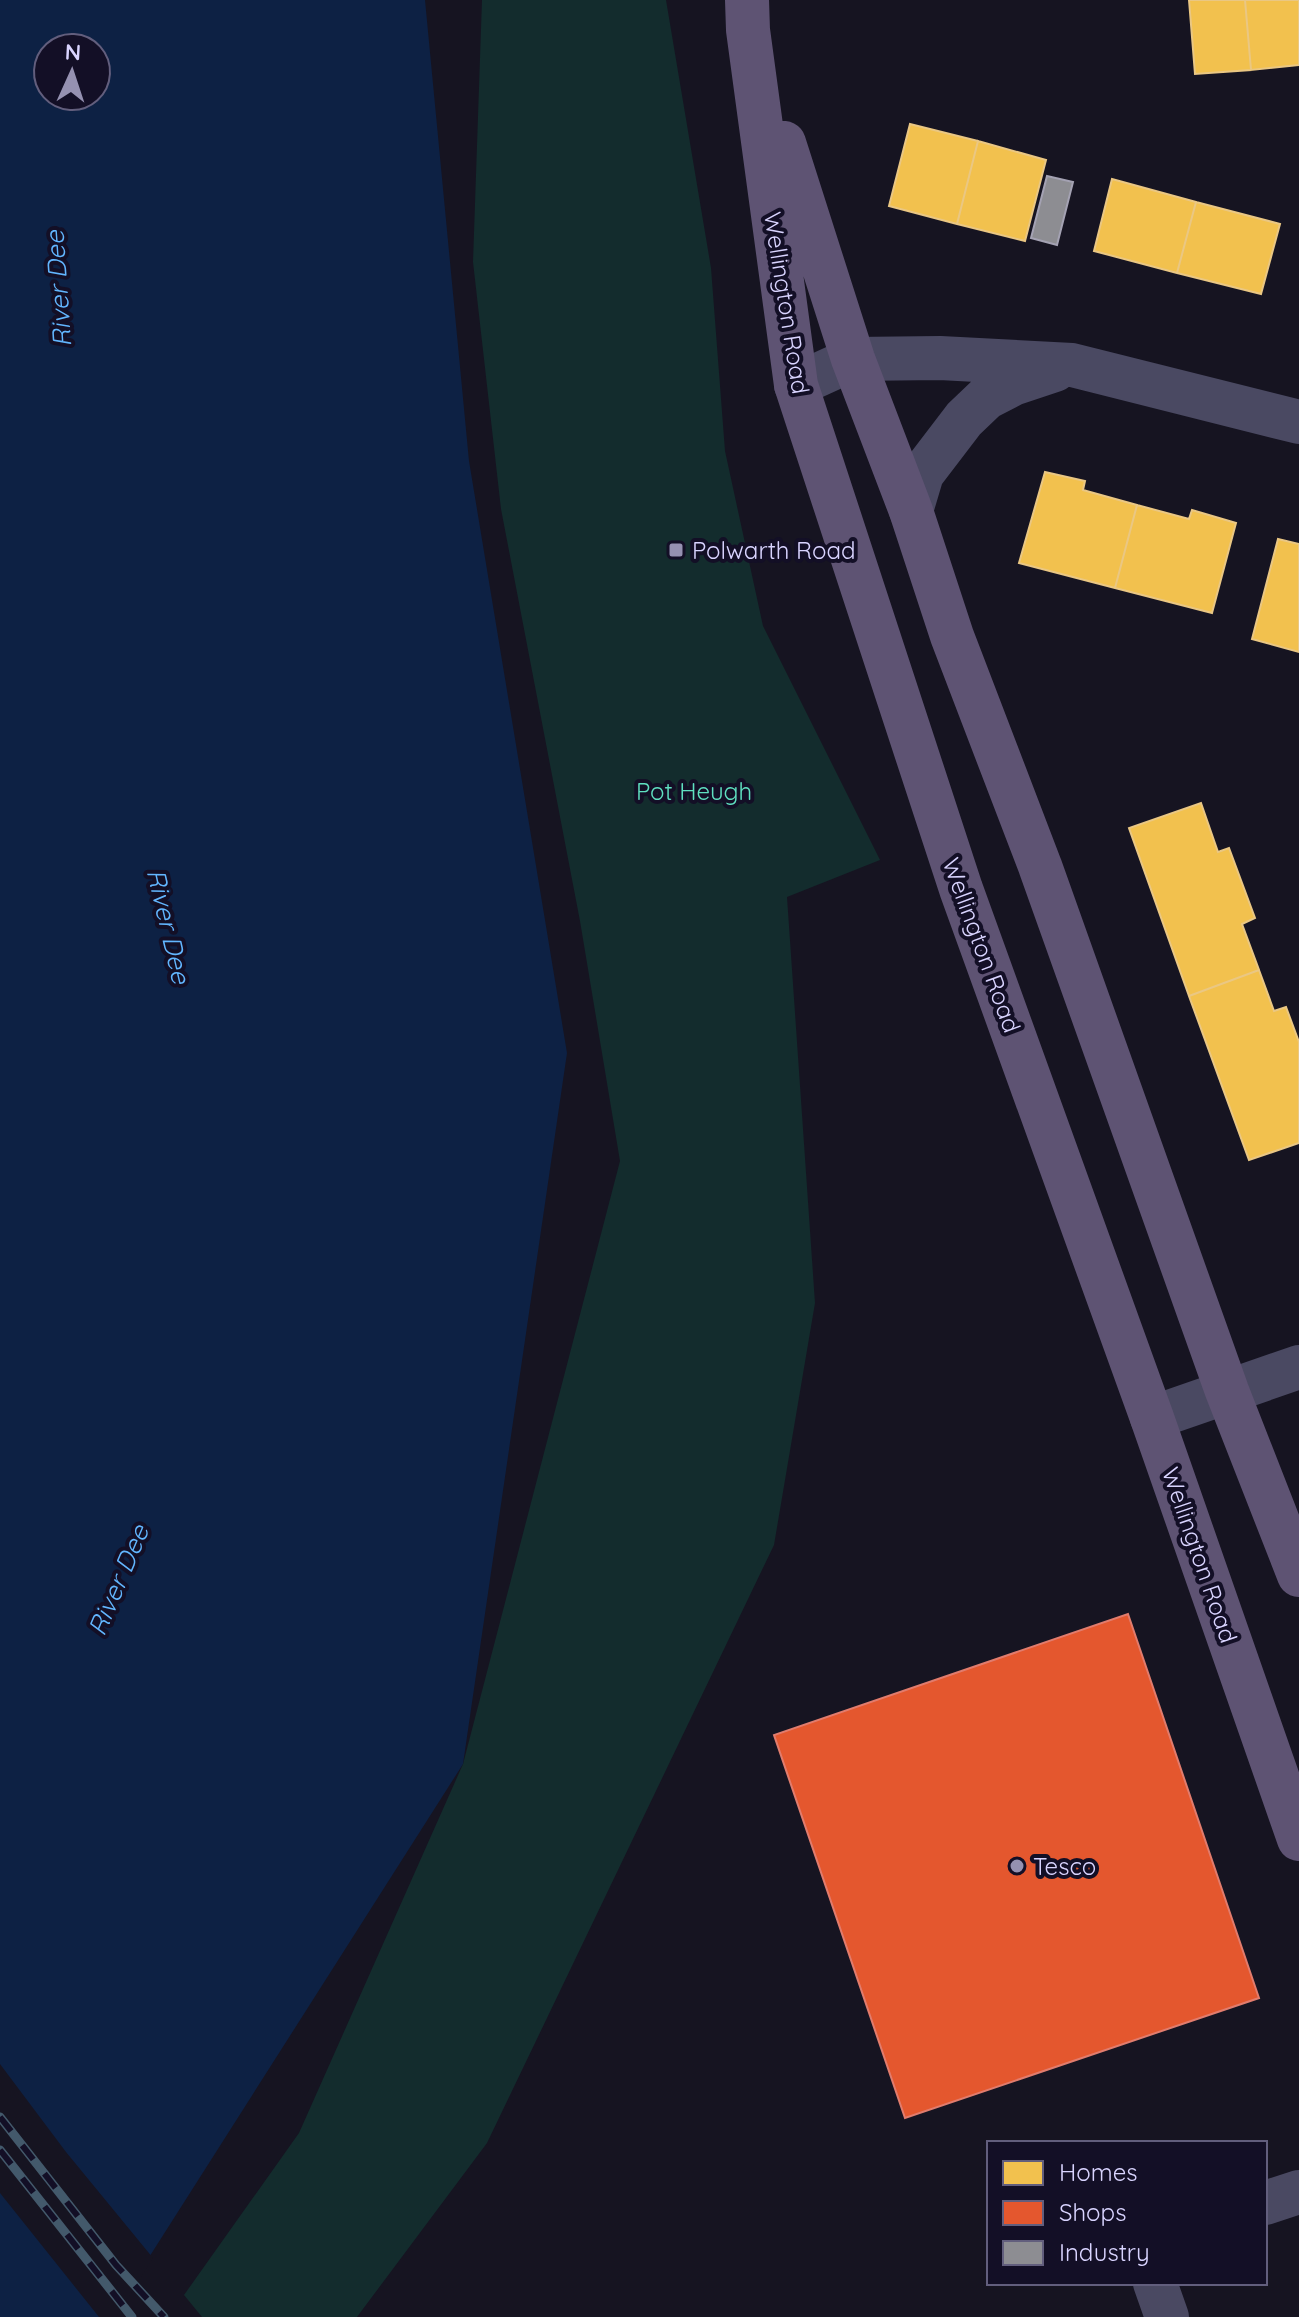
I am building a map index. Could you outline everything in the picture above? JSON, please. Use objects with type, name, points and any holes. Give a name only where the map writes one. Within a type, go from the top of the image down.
[{"type":"main road","name":"Wellington Road","points":[[747,15],[853,359],[911,511],[952,636],[1040,866],[1227,1391],[1299,1575]]},
{"type":"main road","name":"Wellington Road","points":[[747,15],[796,385],[961,889],[1152,1418],[1299,1839]]},
{"type":"street","points":[[796,385],[853,359],[940,358],[1072,365],[1299,422]]},
{"type":"street","points":[[911,511],[922,474],[964,419],[986,398],[1013,384],[1072,365]]},
{"type":"street","points":[[1152,1418],[1299,1367]]},
{"type":"street","points":[[1267,2202],[1299,2192]]},
{"type":"street","points":[[1156,2285],[1167,2317]]},
{"type":"green space","name":"Pot Heugh","points":[[482,0],[666,0],[711,268],[725,451],[763,626],[880,860],[787,897],[815,1303],[774,1545],[487,2143],[357,2317],[202,2317],[184,2295],[299,2133],[463,1764],[620,1161],[580,921],[501,509],[473,262]]},
{"type":"water","name":"River Dee","points":[[0,0],[425,0],[469,461],[567,1053],[463,1764],[111,2317],[0,2317]]},
{"type":"pier","points":[[0,2064],[66,2152],[153,2258],[116,2317],[99,2317],[0,2193]]},
{"type":"building: Homes","points":[[1189,0],[1245,0],[1251,70],[1195,74]]},
{"type":"building: Homes","points":[[1245,0],[1299,0],[1299,65],[1251,70]]},
{"type":"building: Homes","points":[[910,124],[978,141],[957,224],[889,206]]},
{"type":"building: Homes","points":[[978,141],[1046,160],[1025,241],[957,224]]},
{"type":"building: Homes","points":[[1112,179],[1196,202],[1177,273],[1094,251]]},
{"type":"building: Homes","points":[[1196,202],[1280,224],[1261,294],[1177,273]]},
{"type":"building: Homes","points":[[1045,472],[1085,481],[1083,490],[1137,505],[1115,588],[1019,563]]},
{"type":"building: Homes","points":[[1137,505],[1189,519],[1192,510],[1236,523],[1212,613],[1115,588]]},
{"type":"building: Homes","points":[[1278,539],[1299,544],[1299,652],[1252,639]]},
{"type":"building: Homes","points":[[1201,803],[1218,852],[1229,848],[1255,918],[1242,924],[1259,970],[1189,996],[1129,828]]},
{"type":"building: Homes","points":[[1259,970],[1274,1011],[1286,1007],[1299,1042],[1299,1143],[1249,1160],[1189,996]]},
{"type":"building: Shops","name":"Tesco","points":[[1128,1614],[1259,1998],[905,2118],[774,1735]]},
{"type":"building: Industry","points":[[1047,176],[1073,182],[1057,245],[1031,238]]},
{"type":"railway","points":[[0,2117],[116,2265],[164,2317]]},
{"type":"railway","points":[[0,2150],[132,2317]]},
{"type":"place","name":"Polwarth Road","points":[[676,550]]},
{"type":"place","name":"Tesco","points":[[1017,1866]]}]
